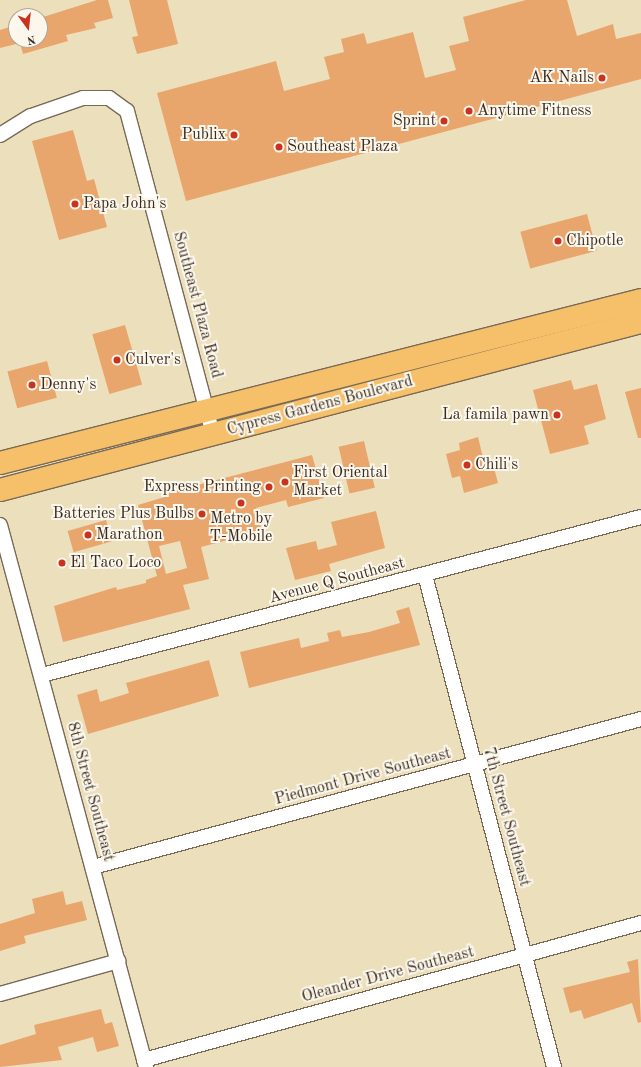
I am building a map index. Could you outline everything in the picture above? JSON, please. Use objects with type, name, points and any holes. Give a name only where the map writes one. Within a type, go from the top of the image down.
[{"type":"main road","name":"Cypress Gardens Boulevard","points":[[0,463],[641,300]]},
{"type":"main road","points":[[489,362],[509,346],[585,324],[620,306]]},
{"type":"main road","name":"Cypress Gardens Boulevard","points":[[0,490],[641,322]]},
{"type":"main road","points":[[396,386],[455,356],[458,347]]},
{"type":"main road","points":[[0,483],[40,468],[51,450]]},
{"type":"street","name":"Southeast Plaza Road","points":[[0,135],[31,116],[83,98],[109,98],[127,111],[213,434]]},
{"type":"street","name":"Avenue Q Southeast","points":[[42,675],[641,517]]},
{"type":"street","name":"8th Street Southeast","points":[[0,526],[42,675],[145,1063]]},
{"type":"street","name":"7th Street Southeast","points":[[425,575],[554,1067]]},
{"type":"street","name":"Piedmont Drive Southeast","points":[[93,867],[641,719]]},
{"type":"street","name":"Oleander Drive Southeast","points":[[145,1063],[641,923]]},
{"type":"street","points":[[0,994],[118,961]]},
{"type":"building","points":[[97,0],[108,0],[113,18],[94,23],[96,28],[66,35],[68,41],[48,47],[48,15]]},
{"type":"building","points":[[129,0],[167,0],[178,44],[137,54],[132,37],[138,36]]},
{"type":"building","name":"Southeast Plaza","points":[[526,0],[567,0],[577,36],[613,24],[616,39],[641,33],[641,79],[186,201],[157,93],[276,61],[284,91],[330,79],[324,57],[344,52],[341,39],[364,33],[367,44],[413,32],[425,78],[456,70],[449,46],[469,41],[463,17]]},
{"type":"building","points":[[8,28],[8,46],[0,48],[0,30]]},
{"type":"building","points":[[21,48],[44,48],[23,54]]},
{"type":"building","name":"Papa John's","points":[[73,130],[87,181],[94,179],[107,227],[59,240],[32,141]]},
{"type":"building","name":"Chipotle","points":[[587,214],[597,251],[530,269],[520,232]]},
{"type":"building","name":"Culver's","points":[[125,325],[142,385],[109,394],[92,334]]},
{"type":"building","name":"Denny's","points":[[47,361],[57,398],[17,408],[7,372]]},
{"type":"building","points":[[571,380],[574,390],[597,384],[606,419],[584,426],[589,444],[550,454],[533,390]]},
{"type":"building","points":[[641,388],[641,438],[638,438],[625,392]]},
{"type":"building","name":"Chili's","points":[[478,437],[485,466],[493,464],[498,483],[464,493],[460,476],[452,478],[446,454],[460,450],[459,443]]},
{"type":"building","points":[[364,441],[375,488],[349,494],[339,447]]},
{"type":"building","points":[[312,455],[324,498],[288,507],[286,500],[256,508],[262,531],[201,547],[209,579],[183,585],[190,609],[63,642],[54,606],[116,587],[117,590],[146,583],[146,580],[157,576],[138,505],[168,496],[167,493]],"holes":[[[180,541],[187,568],[166,574],[159,546]]]},
{"type":"building","points":[[376,511],[385,548],[329,564],[331,571],[295,580],[286,548],[316,541],[318,550],[337,545],[331,522]]},
{"type":"building","points":[[106,520],[112,541],[74,552],[68,531]]},
{"type":"building","points":[[409,607],[420,645],[249,688],[240,652],[299,638],[301,648],[329,641],[327,633],[340,630],[342,637],[369,632],[400,623],[396,611]]},
{"type":"building","points":[[209,660],[219,696],[88,734],[77,695],[97,689],[100,702],[129,693],[126,683]]},
{"type":"building","points":[[63,891],[66,905],[82,901],[87,920],[24,936],[26,943],[0,951],[0,924],[35,913],[32,899]]},
{"type":"building","points":[[638,959],[641,1022],[638,1023],[632,1003],[584,1019],[581,1010],[570,1013],[563,988],[630,972],[627,962]]},
{"type":"building","points":[[101,1009],[105,1024],[112,1022],[119,1046],[97,1052],[93,1037],[58,1047],[62,1060],[0,1067],[0,1045],[36,1034],[34,1025]]},
{"type":"place","name":"AK Nails","points":[[602,78]]},
{"type":"place","name":"Anytime Fitness","points":[[469,111]]},
{"type":"place","name":"Sprint","points":[[444,121]]},
{"type":"place","name":"Publix","points":[[234,135]]},
{"type":"place","name":"Southeast Plaza","points":[[279,147]]},
{"type":"place","name":"Papa John's","points":[[75,204]]},
{"type":"place","name":"Chipotle","points":[[558,241]]},
{"type":"place","name":"Culver's","points":[[117,360]]},
{"type":"place","name":"Denny's","points":[[32,385]]},
{"type":"place","name":"La famila pawn","points":[[557,415]]},
{"type":"place","name":"Chili's","points":[[467,465]]},
{"type":"place","name":"First Oriental Market","points":[[285,482]]},
{"type":"place","name":"Express Printing","points":[[269,487]]},
{"type":"place","name":"Metro by T-Mobile","points":[[241,503]]},
{"type":"place","name":"Batteries Plus Bulbs","points":[[202,514]]},
{"type":"place","name":"Marathon","points":[[88,535]]},
{"type":"place","name":"El Taco Loco","points":[[62,563]]}]
